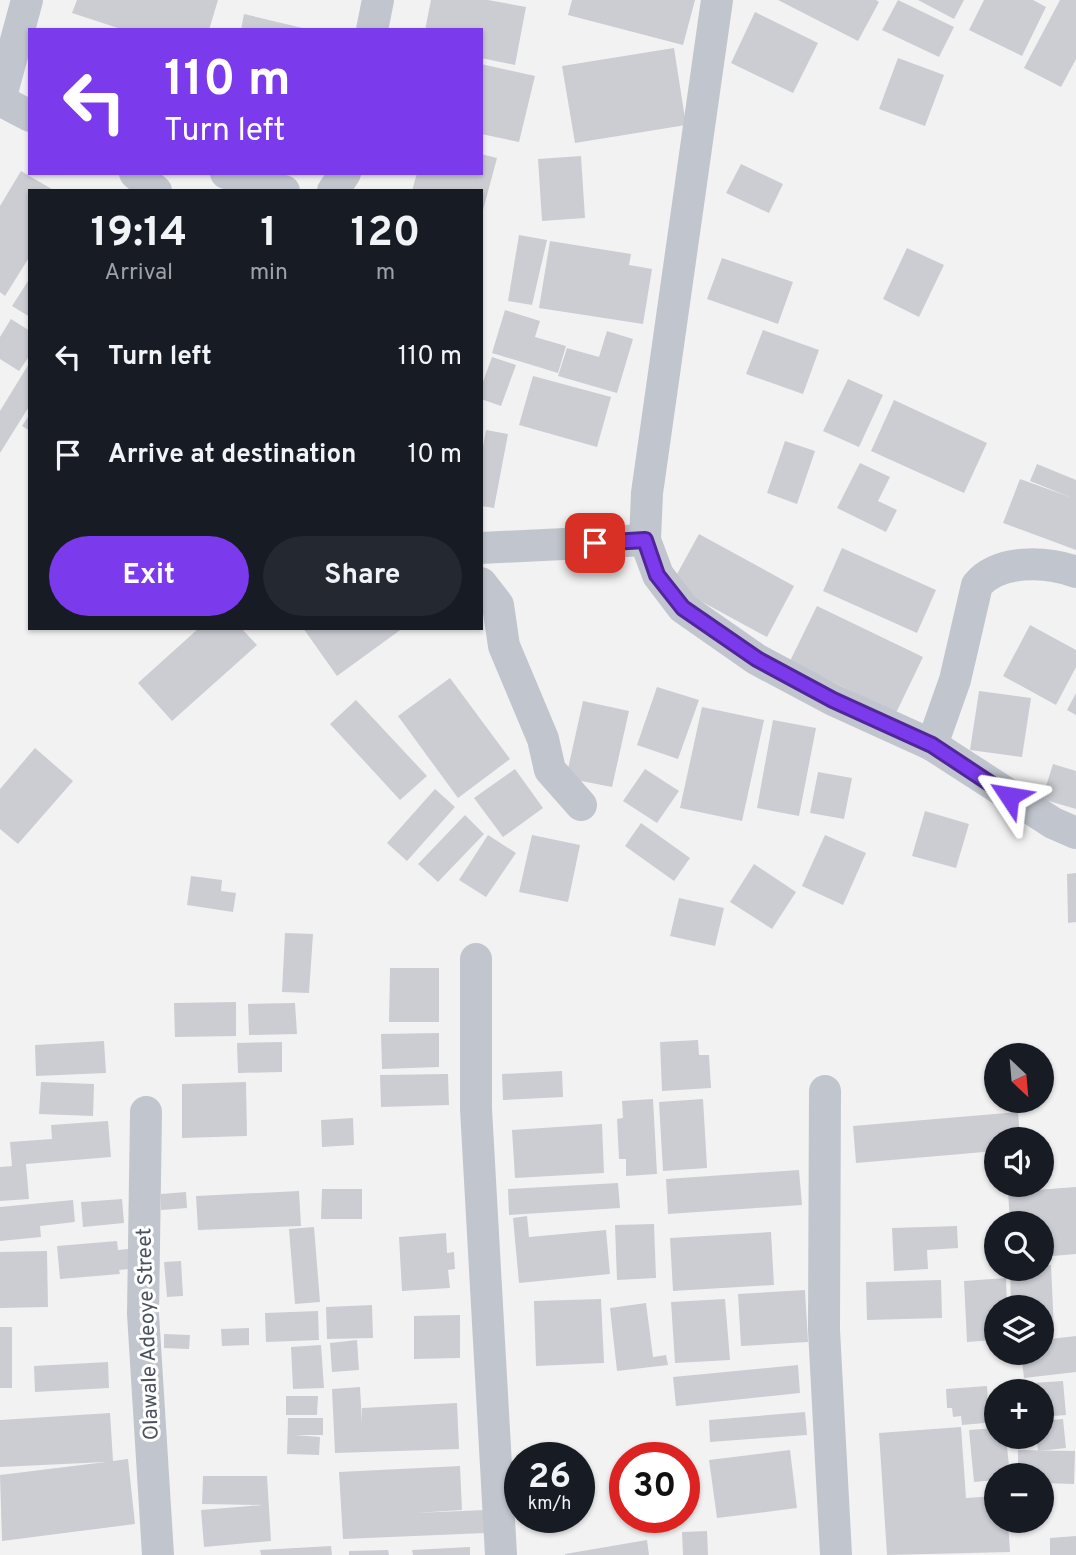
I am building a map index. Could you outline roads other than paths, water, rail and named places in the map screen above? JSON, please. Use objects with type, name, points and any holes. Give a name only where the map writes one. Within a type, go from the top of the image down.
[{"type":"street","points":[[26,0],[0,100],[28,115]]},
{"type":"street","points":[[372,28],[378,0]]},
{"type":"street","points":[[717,0],[648,493],[645,540],[657,575],[683,608],[757,659],[833,700],[932,745],[1053,823],[1076,833]]},
{"type":"street","points":[[137,175],[154,189]]},
{"type":"street","points":[[232,175],[278,189]]},
{"type":"street","points":[[483,548],[645,540]]},
{"type":"street","points":[[932,745],[955,680],[977,585],[986,574],[1038,563],[1076,572]]},
{"type":"street","points":[[483,586],[498,605],[504,646],[543,739],[550,770],[581,805]]},
{"type":"street","points":[[476,959],[476,1110],[501,1555]]},
{"type":"street","points":[[825,1091],[824,1330],[836,1555]]},
{"type":"street","name":"Olawale Adeoye Street","points":[[146,1112],[143,1314],[158,1555]]}]
